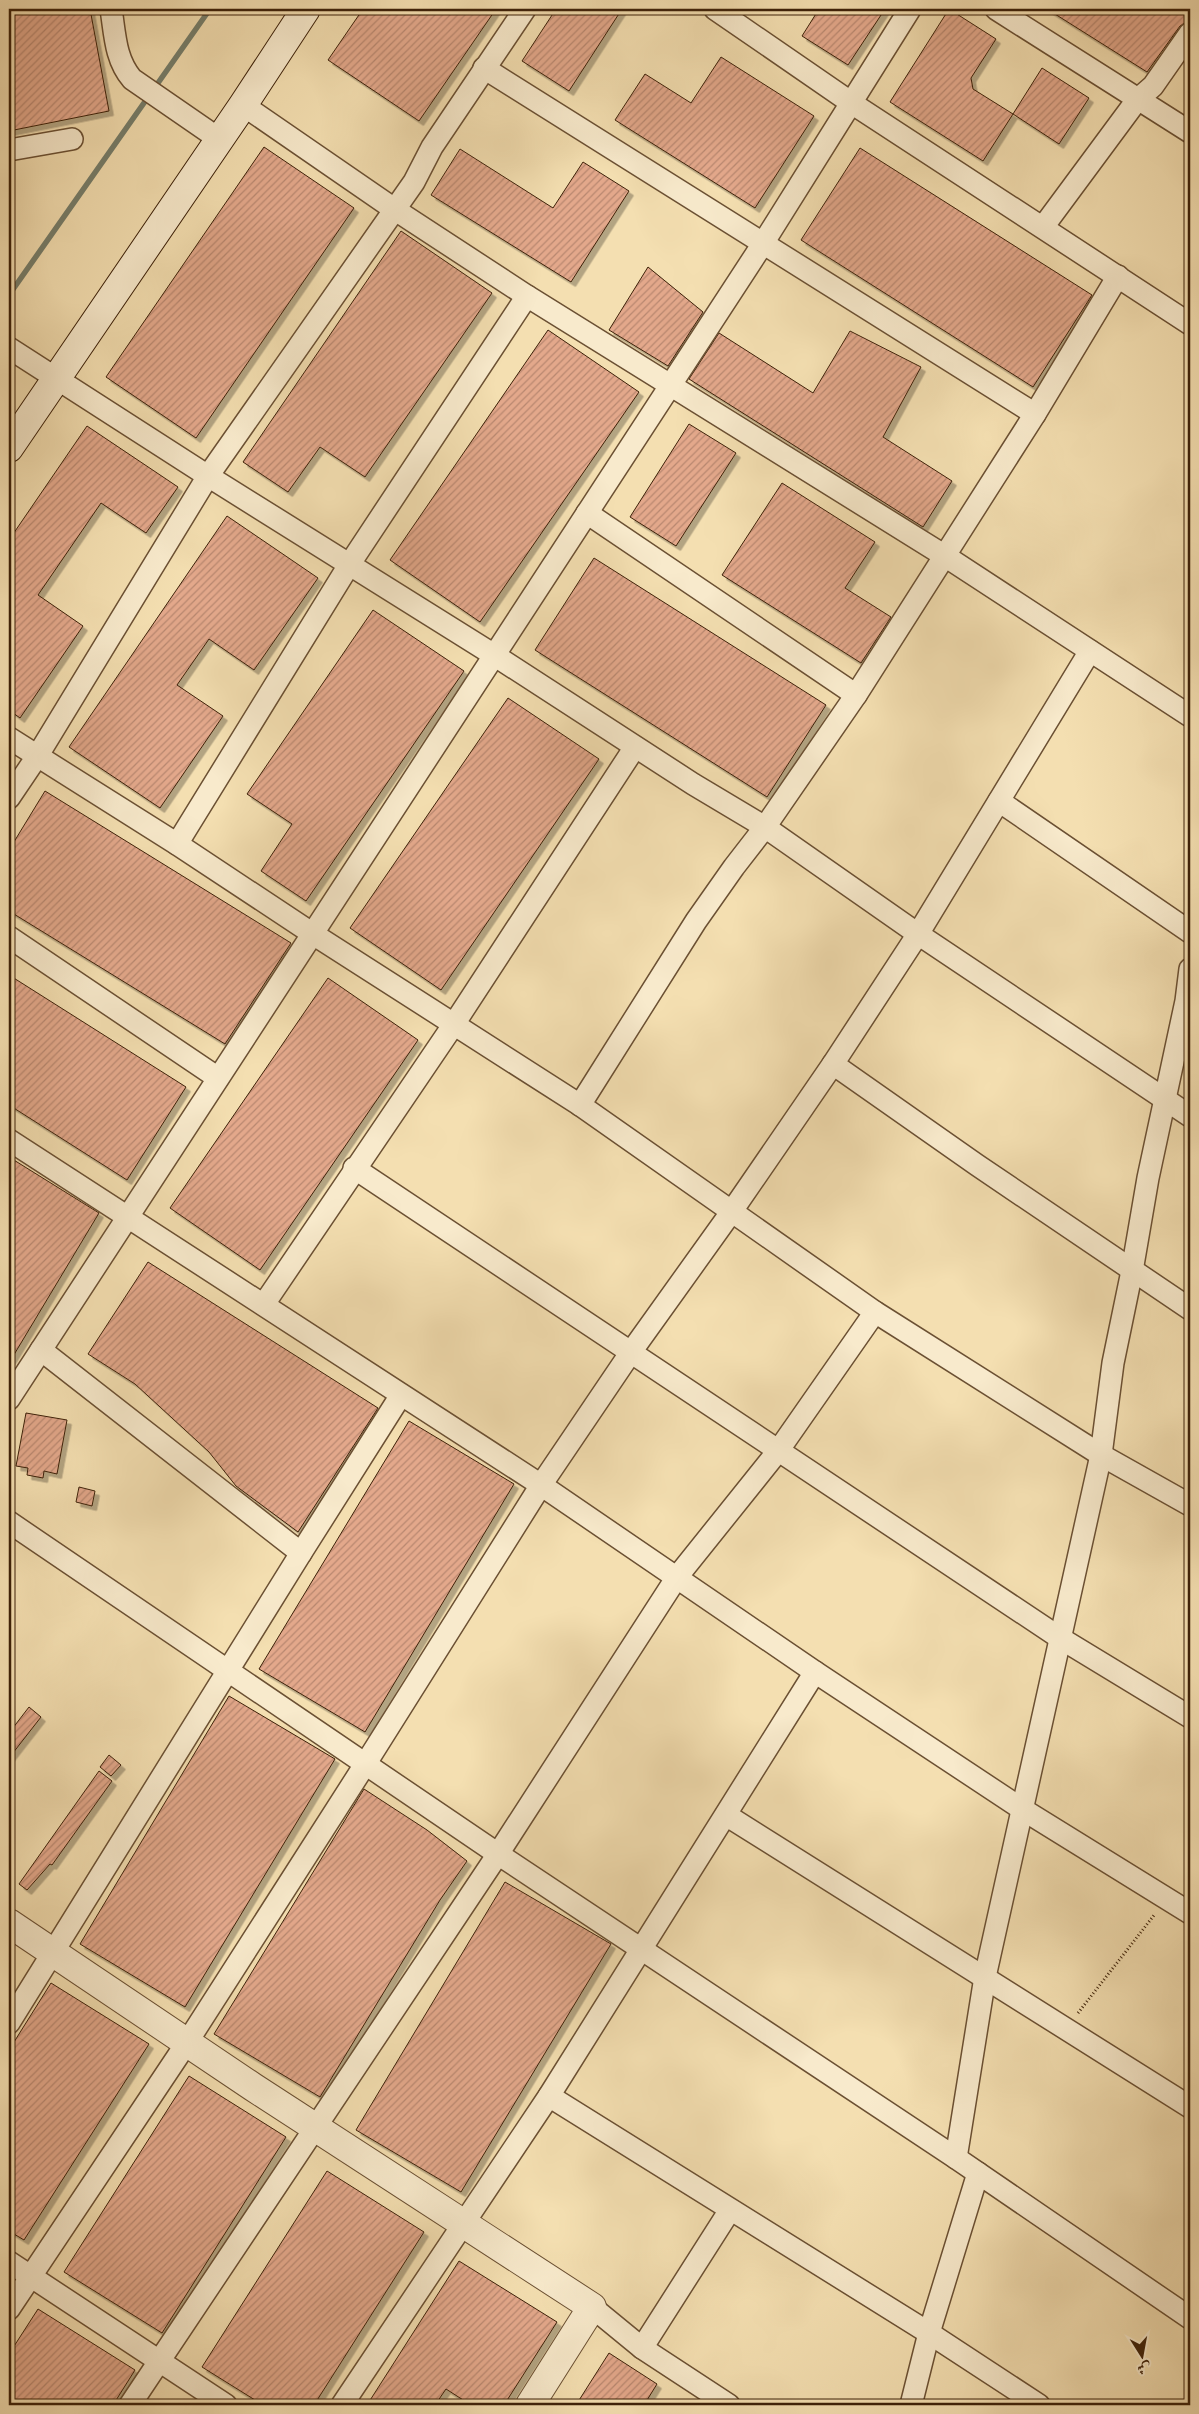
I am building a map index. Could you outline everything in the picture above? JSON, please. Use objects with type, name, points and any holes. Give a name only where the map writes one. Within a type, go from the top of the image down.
[{"type":"street","points":[[111,9],[119,58],[132,79],[219,139]]},
{"type":"street","points":[[9,448],[243,105],[306,9]]},
{"type":"street","points":[[9,798],[38,755],[208,476],[414,182],[432,147],[525,9]]},
{"type":"street","points":[[715,9],[852,104],[1190,324]]},
{"type":"street","points":[[9,1399],[762,245],[910,9]]},
{"type":"street","points":[[996,9],[1190,132]]},
{"type":"street","points":[[1043,227],[1137,100],[1153,86],[1190,33]]},
{"type":"street","points":[[484,68],[762,245],[1035,414]]},
{"type":"street","points":[[243,105],[394,209],[527,296],[945,556],[1190,716]]},
{"type":"street","points":[[9,150],[72,139]]},
{"type":"street","points":[[580,1105],[696,921],[765,827],[856,695],[1035,414],[1118,276]]},
{"type":"street","points":[[177,844],[349,564],[527,296]]},
{"type":"street","points":[[9,348],[208,476],[494,655],[635,747],[765,827],[918,934],[1166,1098],[1190,1116]]},
{"type":"street","points":[[587,513],[856,695]]},
{"type":"street","points":[[9,2309],[186,2044],[541,1485],[630,1352],[732,1211],[833,1064],[918,934],[1090,651]]},
{"type":"street","points":[[9,738],[177,844],[313,934],[580,1105],[876,1312],[1101,1455],[1190,1505]]},
{"type":"street","points":[[264,1304],[354,1168],[454,1024],[635,747]]},
{"type":"street","points":[[999,801],[1190,932]]},
{"type":"street","points":[[9,937],[218,1078]]},
{"type":"street","points":[[956,2158],[985,1977],[1101,1455],[1113,1363],[1132,1271],[1148,1178],[1186,1001],[1190,969]]},
{"type":"street","points":[[833,1064],[1190,1309]]},
{"type":"street","points":[[9,1140],[541,1485],[815,1672],[1022,1809],[1190,1913]]},
{"type":"street","points":[[354,1168],[1060,1638],[1190,1717]]},
{"type":"street","points":[[130,2405],[498,1854],[677,1577],[778,1451],[876,1312]]},
{"type":"street","points":[[41,1350],[301,1553]]},
{"type":"street","points":[[9,2023],[227,1671],[402,1395]]},
{"type":"street","points":[[9,1522],[498,1854],[956,2158],[1190,2318]]},
{"type":"street","points":[[342,2405],[465,2225],[549,2096],[815,1672]]},
{"type":"street","points":[[726,1815],[1067,2028],[1190,2108]]},
{"type":"street","points":[[9,1924],[54,1952],[186,2044],[592,2307],[642,2348],[729,2405]]},
{"type":"street","points":[[549,2096],[929,2334],[1038,2405]]},
{"type":"street","points":[[911,2405],[929,2334],[978,2173]]},
{"type":"street","points":[[642,2348],[730,2210]]},
{"type":"street","points":[[9,2262],[226,2405]]},
{"type":"street","points":[[530,2405],[592,2307]]},
{"type":"path","points":[[1067,2028],[1167,1898]]},
{"type":"building","points":[[33,9],[90,9],[109,111],[9,131],[9,13]]},
{"type":"building","points":[[363,9],[496,9],[419,121],[328,60]]},
{"type":"building","points":[[556,9],[622,9],[569,91],[522,61]]},
{"type":"building","points":[[819,9],[885,9],[848,65],[802,36]]},
{"type":"building","points":[[949,9],[996,39],[971,78],[973,89],[1013,114],[983,161],[890,102]]},
{"type":"building","points":[[1047,9],[1190,9],[1190,21],[1180,26],[1147,72]]},
{"type":"building","points":[[721,57],[814,116],[755,208],[615,120],[645,74],[691,103]]},
{"type":"building","points":[[1042,68],[1089,98],[1059,144],[1013,114]]},
{"type":"building","points":[[264,147],[354,208],[196,438],[106,377]]},
{"type":"building","points":[[860,148],[1092,295],[1033,387],[801,240]]},
{"type":"building","points":[[460,149],[553,208],[583,162],[629,191],[571,282],[431,195]]},
{"type":"building","points":[[401,231],[492,293],[365,477],[320,447],[288,492],[243,462]]},
{"type":"building","points":[[648,267],[703,312],[668,366],[609,330]]},
{"type":"building","points":[[548,330],[639,392],[480,622],[390,560]]},
{"type":"building","points":[[850,331],[921,367],[883,437],[952,481],[923,527],[689,379],[719,333],[813,393]]},
{"type":"building","points":[[689,424],[736,453],[676,546],[630,517]]},
{"type":"building","points":[[87,426],[178,487],[146,533],[101,503],[38,595],[83,626],[20,718],[9,710],[9,540]]},
{"type":"building","points":[[782,483],[875,542],[845,588],[891,617],[861,663],[722,575]]},
{"type":"building","points":[[227,516],[318,578],[254,670],[209,639],[177,685],[223,716],[160,808],[69,747]]},
{"type":"building","points":[[594,558],[826,705],[767,797],[535,650]]},
{"type":"building","points":[[373,610],[464,671],[306,901],[261,871],[292,824],[247,794]]},
{"type":"building","points":[[508,698],[599,759],[441,990],[350,928]]},
{"type":"building","points":[[45,791],[291,943],[225,1044],[9,911],[9,850]]},
{"type":"building","points":[[9,975],[186,1087],[127,1180],[9,1105]]},
{"type":"building","points":[[328,978],[418,1040],[260,1270],[170,1208]]},
{"type":"building","points":[[9,1157],[99,1213],[9,1363]]},
{"type":"building","points":[[148,1262],[378,1408],[298,1532],[236,1486],[209,1452],[135,1384],[88,1354]]},
{"type":"building","points":[[26,1413],[67,1420],[57,1474],[44,1471],[43,1478],[27,1475],[28,1468],[16,1466]]},
{"type":"building","points":[[409,1421],[514,1484],[365,1732],[259,1669]]},
{"type":"building","points":[[79,1487],[95,1491],[92,1506],[76,1502]]},
{"type":"building","points":[[229,1696],[335,1759],[185,2007],[80,1944]]},
{"type":"building","points":[[29,1707],[41,1717],[9,1758],[9,1733]]},
{"type":"building","points":[[109,1755],[121,1765],[111,1776],[100,1767]]},
{"type":"building","points":[[99,1771],[112,1781],[52,1865],[50,1864],[27,1890],[19,1884]]},
{"type":"building","points":[[364,1789],[427,1830],[467,1861],[440,1900],[320,2097],[214,2034]]},
{"type":"building","points":[[505,1882],[611,1944],[461,2192],[356,2130]]},
{"type":"building","points":[[51,1983],[149,2044],[24,2240],[9,2231],[9,2050]]},
{"type":"building","points":[[189,2076],[286,2137],[162,2333],[64,2272]]},
{"type":"building","points":[[327,2171],[424,2232],[314,2405],[263,2405],[202,2367]]},
{"type":"building","points":[[459,2261],[557,2322],[504,2405],[471,2405],[446,2389],[435,2405],[367,2405]]},
{"type":"building","points":[[38,2309],[135,2370],[113,2405],[9,2405],[9,2354]]},
{"type":"building","points":[[609,2353],[657,2384],[644,2405],[576,2405]]},
{"type":"waterway","points":[[9,295],[210,9]]}]
